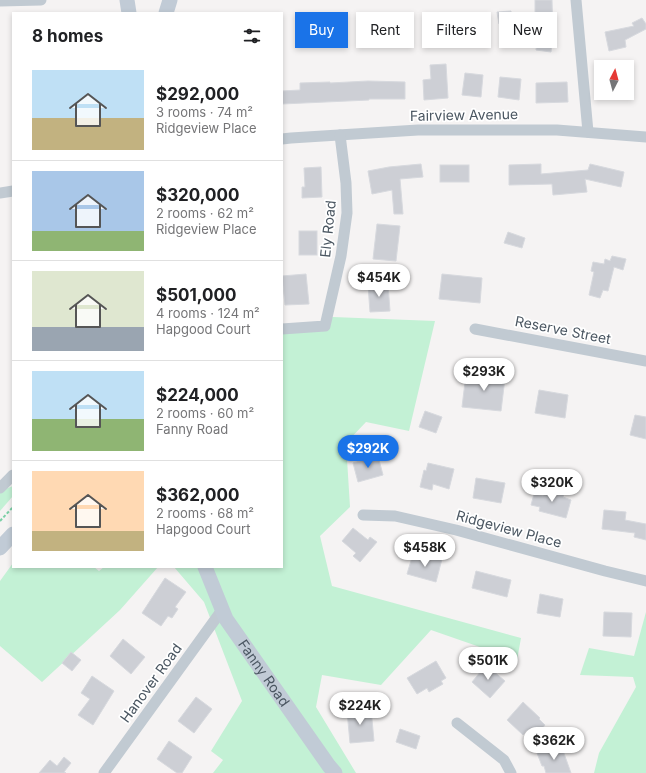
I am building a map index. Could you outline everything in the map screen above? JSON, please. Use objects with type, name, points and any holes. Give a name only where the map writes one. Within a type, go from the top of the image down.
[{"type":"main road","points":[[127,0],[129,12]]},
{"type":"main road","points":[[166,12],[170,0]]},
{"type":"main road","points":[[0,548],[12,535]]},
{"type":"main road","name":"Fanny Road","points":[[205,568],[226,619],[335,773]]},
{"type":"street","points":[[0,1],[41,0]]},
{"type":"street","points":[[576,0],[588,132]]},
{"type":"street","name":"Fairview Avenue","points":[[283,139],[418,130],[557,130],[646,137]]},
{"type":"street","name":"Ely Road","points":[[283,329],[325,326],[341,256],[347,213],[346,183],[340,135]]},
{"type":"street","points":[[0,193],[12,191]]},
{"type":"street","name":"Reserve Street","points":[[475,329],[646,361]]},
{"type":"street","points":[[0,488],[12,476]]},
{"type":"street","name":"Ridgeview Place","points":[[364,515],[395,516],[410,519],[646,581]]},
{"type":"street","name":"Hanover Road","points":[[104,773],[222,610]]},
{"type":"street","points":[[457,723],[504,760],[511,773]]},
{"type":"path","points":[[0,521],[12,508]]},
{"type":"green space","points":[[333,317],[435,321],[409,431],[366,422],[346,443],[350,507],[320,536],[332,586],[521,638],[517,660],[431,630],[381,685],[322,675],[316,707],[356,773],[213,773],[223,760],[211,751],[242,701],[204,602],[175,568],[283,568],[283,334]]},
{"type":"green space","points":[[12,486],[12,497],[0,511],[0,491]]},
{"type":"green space","points":[[12,564],[12,568],[95,568],[99,571],[103,568],[157,568],[120,610],[42,682],[0,646],[0,581]]},
{"type":"green space","points":[[646,612],[646,773],[594,773],[599,753],[636,687],[633,677],[580,675],[589,648],[634,656]]},
{"type":"building","points":[[535,0],[552,0],[552,12],[535,12]]},
{"type":"building","points":[[511,11],[511,12],[499,12],[499,24],[497,12]]},
{"type":"building","points":[[642,18],[646,24],[646,29],[625,40],[626,47],[609,51],[605,32],[634,26],[632,23]]},
{"type":"building","points":[[536,48],[551,48],[551,52],[536,50]]},
{"type":"building","points":[[446,64],[448,98],[424,100],[423,80],[431,79],[430,65]]},
{"type":"building","points":[[465,73],[483,75],[481,97],[462,95]]},
{"type":"building","points":[[500,77],[521,79],[519,100],[498,97]]},
{"type":"building","points":[[368,81],[405,82],[405,99],[369,99],[283,104],[283,91],[300,90],[300,83]]},
{"type":"building","points":[[567,82],[568,102],[536,103],[536,83]]},
{"type":"building","points":[[421,164],[423,177],[400,179],[403,214],[394,214],[392,190],[372,194],[368,171],[389,167]]},
{"type":"building","points":[[541,164],[541,174],[588,170],[590,164],[624,172],[621,187],[585,179],[587,192],[553,195],[552,184],[509,185],[509,165]]},
{"type":"building","points":[[440,165],[469,165],[469,182],[440,182]]},
{"type":"building","points":[[321,167],[322,197],[302,198],[302,187],[305,187],[304,168]]},
{"type":"building","points":[[377,224],[400,226],[396,261],[373,259]]},
{"type":"building","points":[[299,231],[317,231],[317,255],[299,255]]},
{"type":"building","points":[[508,232],[525,238],[522,248],[504,243]]},
{"type":"building","points":[[612,256],[626,259],[623,270],[614,267],[608,291],[603,290],[600,298],[589,295],[594,272],[591,271],[593,262],[604,264],[605,259],[610,261]]},
{"type":"building","points":[[306,274],[309,304],[285,305],[283,276]]},
{"type":"building","points":[[442,274],[482,278],[480,303],[439,299]]},
{"type":"building","points":[[388,284],[390,311],[370,312],[368,285]]},
{"type":"building","points":[[466,374],[505,378],[501,411],[462,407]]},
{"type":"building","points":[[539,390],[568,395],[565,418],[535,413]]},
{"type":"building","points":[[425,411],[442,417],[436,433],[419,427]]},
{"type":"building","points":[[635,415],[646,417],[646,439],[630,435]]},
{"type":"building","points":[[378,456],[383,475],[358,482],[353,463]]},
{"type":"building","points":[[428,463],[454,469],[449,489],[433,484],[432,490],[420,487],[424,470],[426,471]]},
{"type":"building","points":[[476,478],[505,483],[501,503],[473,498]]},
{"type":"building","points":[[546,486],[555,488],[555,490],[564,493],[563,497],[571,500],[566,518],[539,511],[540,507],[531,505],[534,494],[543,496]]},
{"type":"building","points":[[604,510],[626,512],[625,520],[646,524],[646,540],[634,537],[635,533],[602,529]]},
{"type":"building","points":[[353,528],[368,540],[370,537],[377,542],[360,562],[353,556],[356,553],[342,541]]},
{"type":"building","points":[[413,554],[431,559],[432,556],[442,559],[436,582],[407,574]]},
{"type":"building","points":[[476,571],[511,580],[507,597],[472,588]]},
{"type":"building","points":[[165,578],[186,592],[175,607],[178,609],[172,618],[168,616],[161,626],[142,613]]},
{"type":"building","points":[[540,594],[563,599],[560,617],[537,613]]},
{"type":"building","points":[[604,612],[632,613],[631,637],[603,636]]},
{"type":"building","points":[[123,639],[145,657],[131,674],[110,656]]},
{"type":"building","points":[[71,652],[81,660],[72,671],[62,663]]},
{"type":"building","points":[[436,661],[446,678],[441,681],[443,684],[429,692],[427,688],[417,694],[407,678]]},
{"type":"building","points":[[486,665],[505,681],[490,698],[472,682]]},
{"type":"building","points":[[92,676],[114,691],[93,725],[78,715],[90,699],[81,693]]},
{"type":"building","points":[[196,697],[212,709],[194,733],[178,721]]},
{"type":"building","points":[[523,702],[540,718],[539,719],[545,725],[535,737],[527,730],[523,735],[507,720]]},
{"type":"building","points":[[371,709],[374,741],[350,743],[347,711]]},
{"type":"building","points":[[400,729],[420,736],[416,749],[396,742]]},
{"type":"building","points":[[169,741],[192,757],[182,773],[177,773],[157,759]]},
{"type":"building","points":[[561,745],[571,773],[546,773],[537,753]]},
{"type":"building","points":[[64,757],[71,763],[64,772],[66,773],[39,773],[50,760],[57,766]]}]
